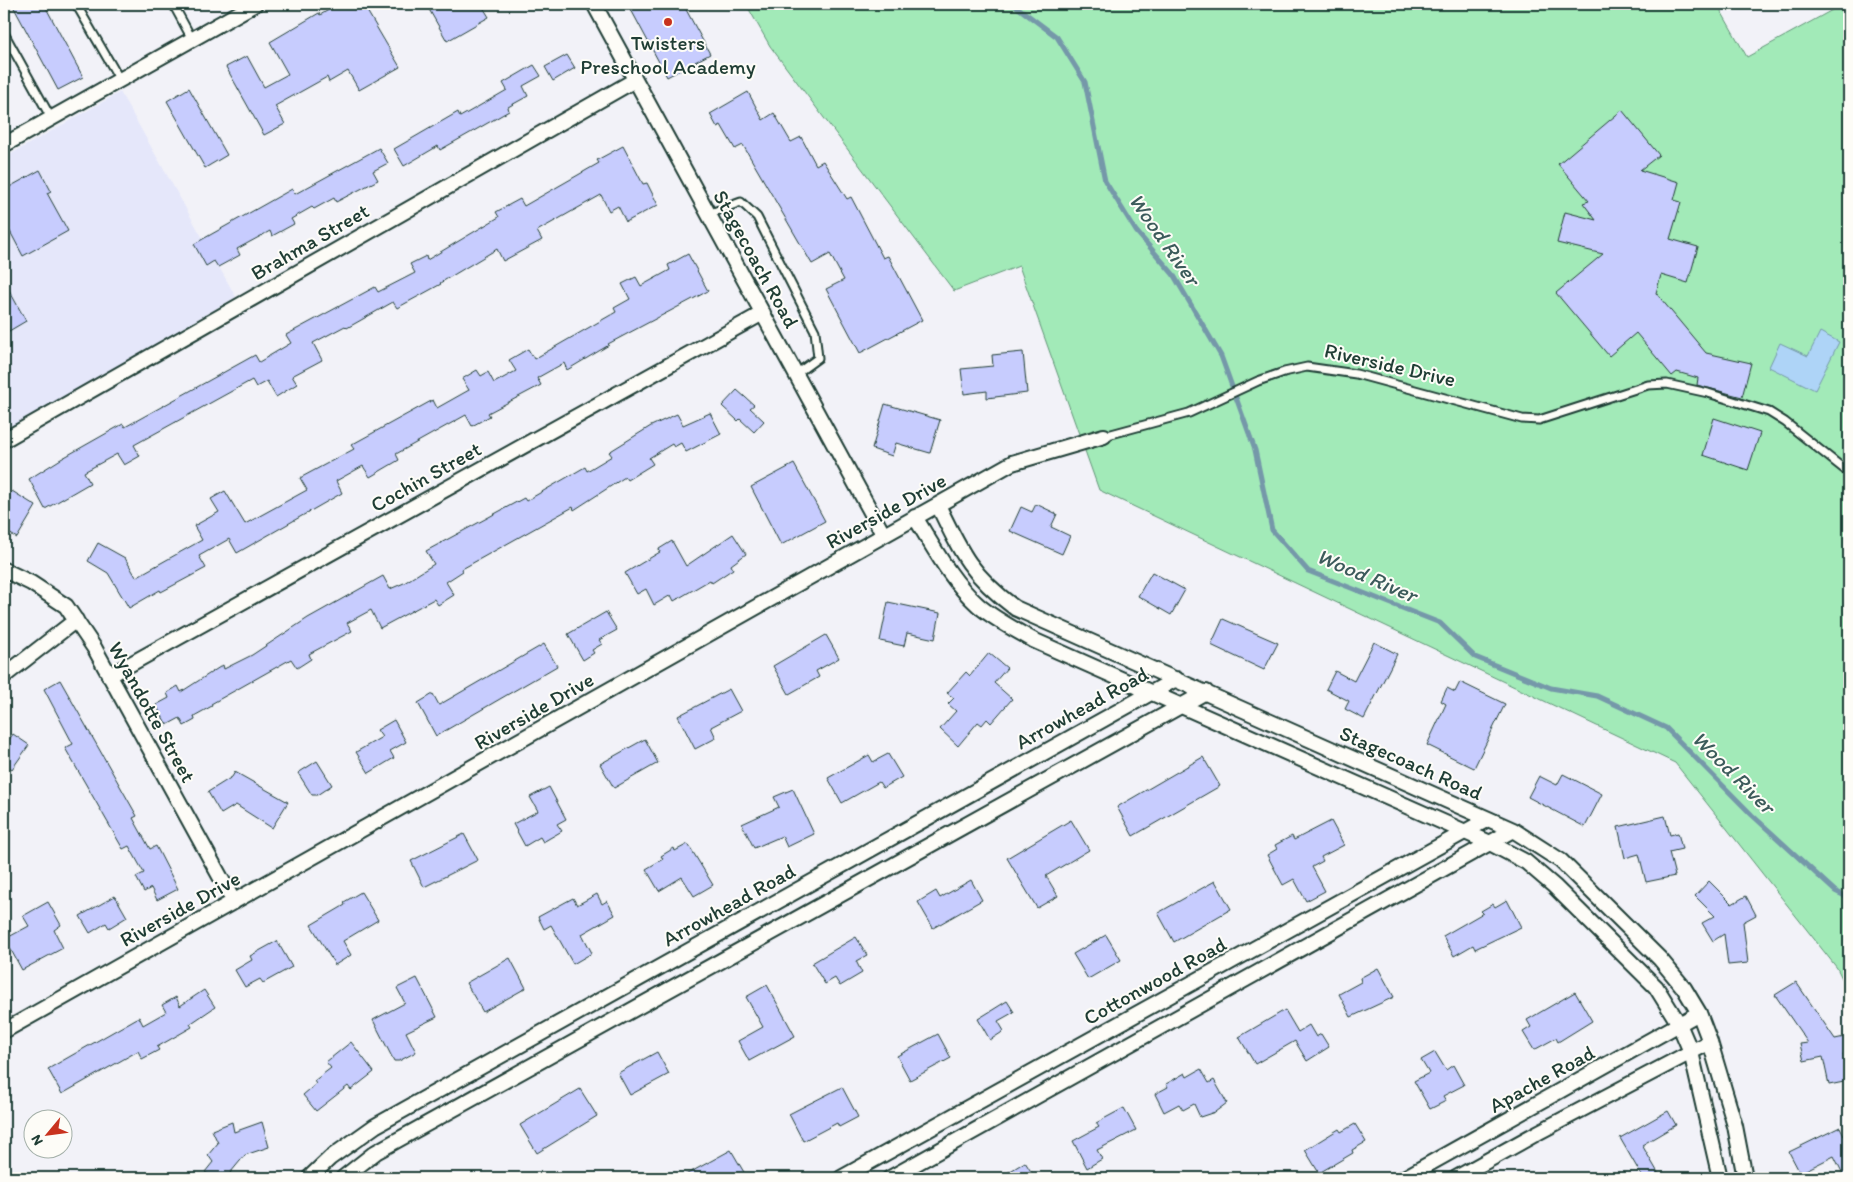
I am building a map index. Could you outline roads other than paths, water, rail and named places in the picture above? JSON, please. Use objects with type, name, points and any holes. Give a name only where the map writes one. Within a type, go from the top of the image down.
[{"type":"street","points":[[4,145],[255,4]]},
{"type":"street","name":"Stagecoach Road","points":[[594,4],[883,534]]},
{"type":"street","name":"Brahma Street","points":[[4,440],[635,80]]},
{"type":"street","name":"Cochin Street","points":[[109,676],[762,313]]},
{"type":"street","name":"Riverside Drive","points":[[4,1031],[1012,463],[1104,436]]},
{"type":"street","name":"Stagecoach Road","points":[[938,505],[955,542],[974,573],[1015,608],[1513,830],[1561,861],[1660,959],[1684,988],[1699,1014],[1710,1042],[1736,1126],[1744,1178]]},
{"type":"street","name":"Stagecoach Road","points":[[915,518],[957,584],[978,606],[1004,624],[1033,640],[1490,843],[1526,862],[1554,886],[1656,987],[1679,1024],[1690,1052],[1720,1178]]},
{"type":"street","name":"Wyandotte Street","points":[[4,570],[31,583],[66,606],[76,620],[234,902]]},
{"type":"street","points":[[4,676],[76,620]]},
{"type":"street","name":"Arrowhead Road","points":[[309,1178],[330,1158],[375,1126],[1176,679]]},
{"type":"street","points":[[344,1178],[385,1147],[1206,692]]},
{"type":"street","name":"Cottonwood Road","points":[[841,1178],[1488,819]]},
{"type":"street","name":"Cottonwood Road","points":[[890,1178],[1513,830]]},
{"type":"street","name":"Apache Road","points":[[1404,1178],[1699,1014]]},
{"type":"street","points":[[1456,1178],[1710,1042]]},
{"type":"lane","points":[[76,4],[120,80]]},
{"type":"lane","points":[[173,4],[192,39]]},
{"type":"lane","points":[[4,33],[51,118]]},
{"type":"lane","points":[[708,214],[741,202],[757,217],[814,330],[818,358],[796,374]]},
{"type":"lane","name":"Riverside Drive","points":[[1104,436],[1161,422],[1202,407],[1258,381],[1291,370],[1307,367],[1356,374],[1522,419],[1539,420],[1648,385],[1667,384],[1708,393],[1769,412],[1786,422],[1849,473]]},
{"type":"water","points":[[1820,332],[1839,342],[1815,390],[1769,367],[1780,343],[1808,356]]},
{"type":"waterway","name":"Wood River","points":[[1013,4],[1057,37],[1085,82],[1105,181],[1136,231],[1173,274],[1221,356],[1255,450],[1272,530],[1308,571],[1440,623],[1475,657],[1551,688],[1597,696],[1666,728],[1752,815],[1835,891],[1849,898]]},
{"type":"place","name":"Twisters Preschool Academy","points":[[668,22]]}]
